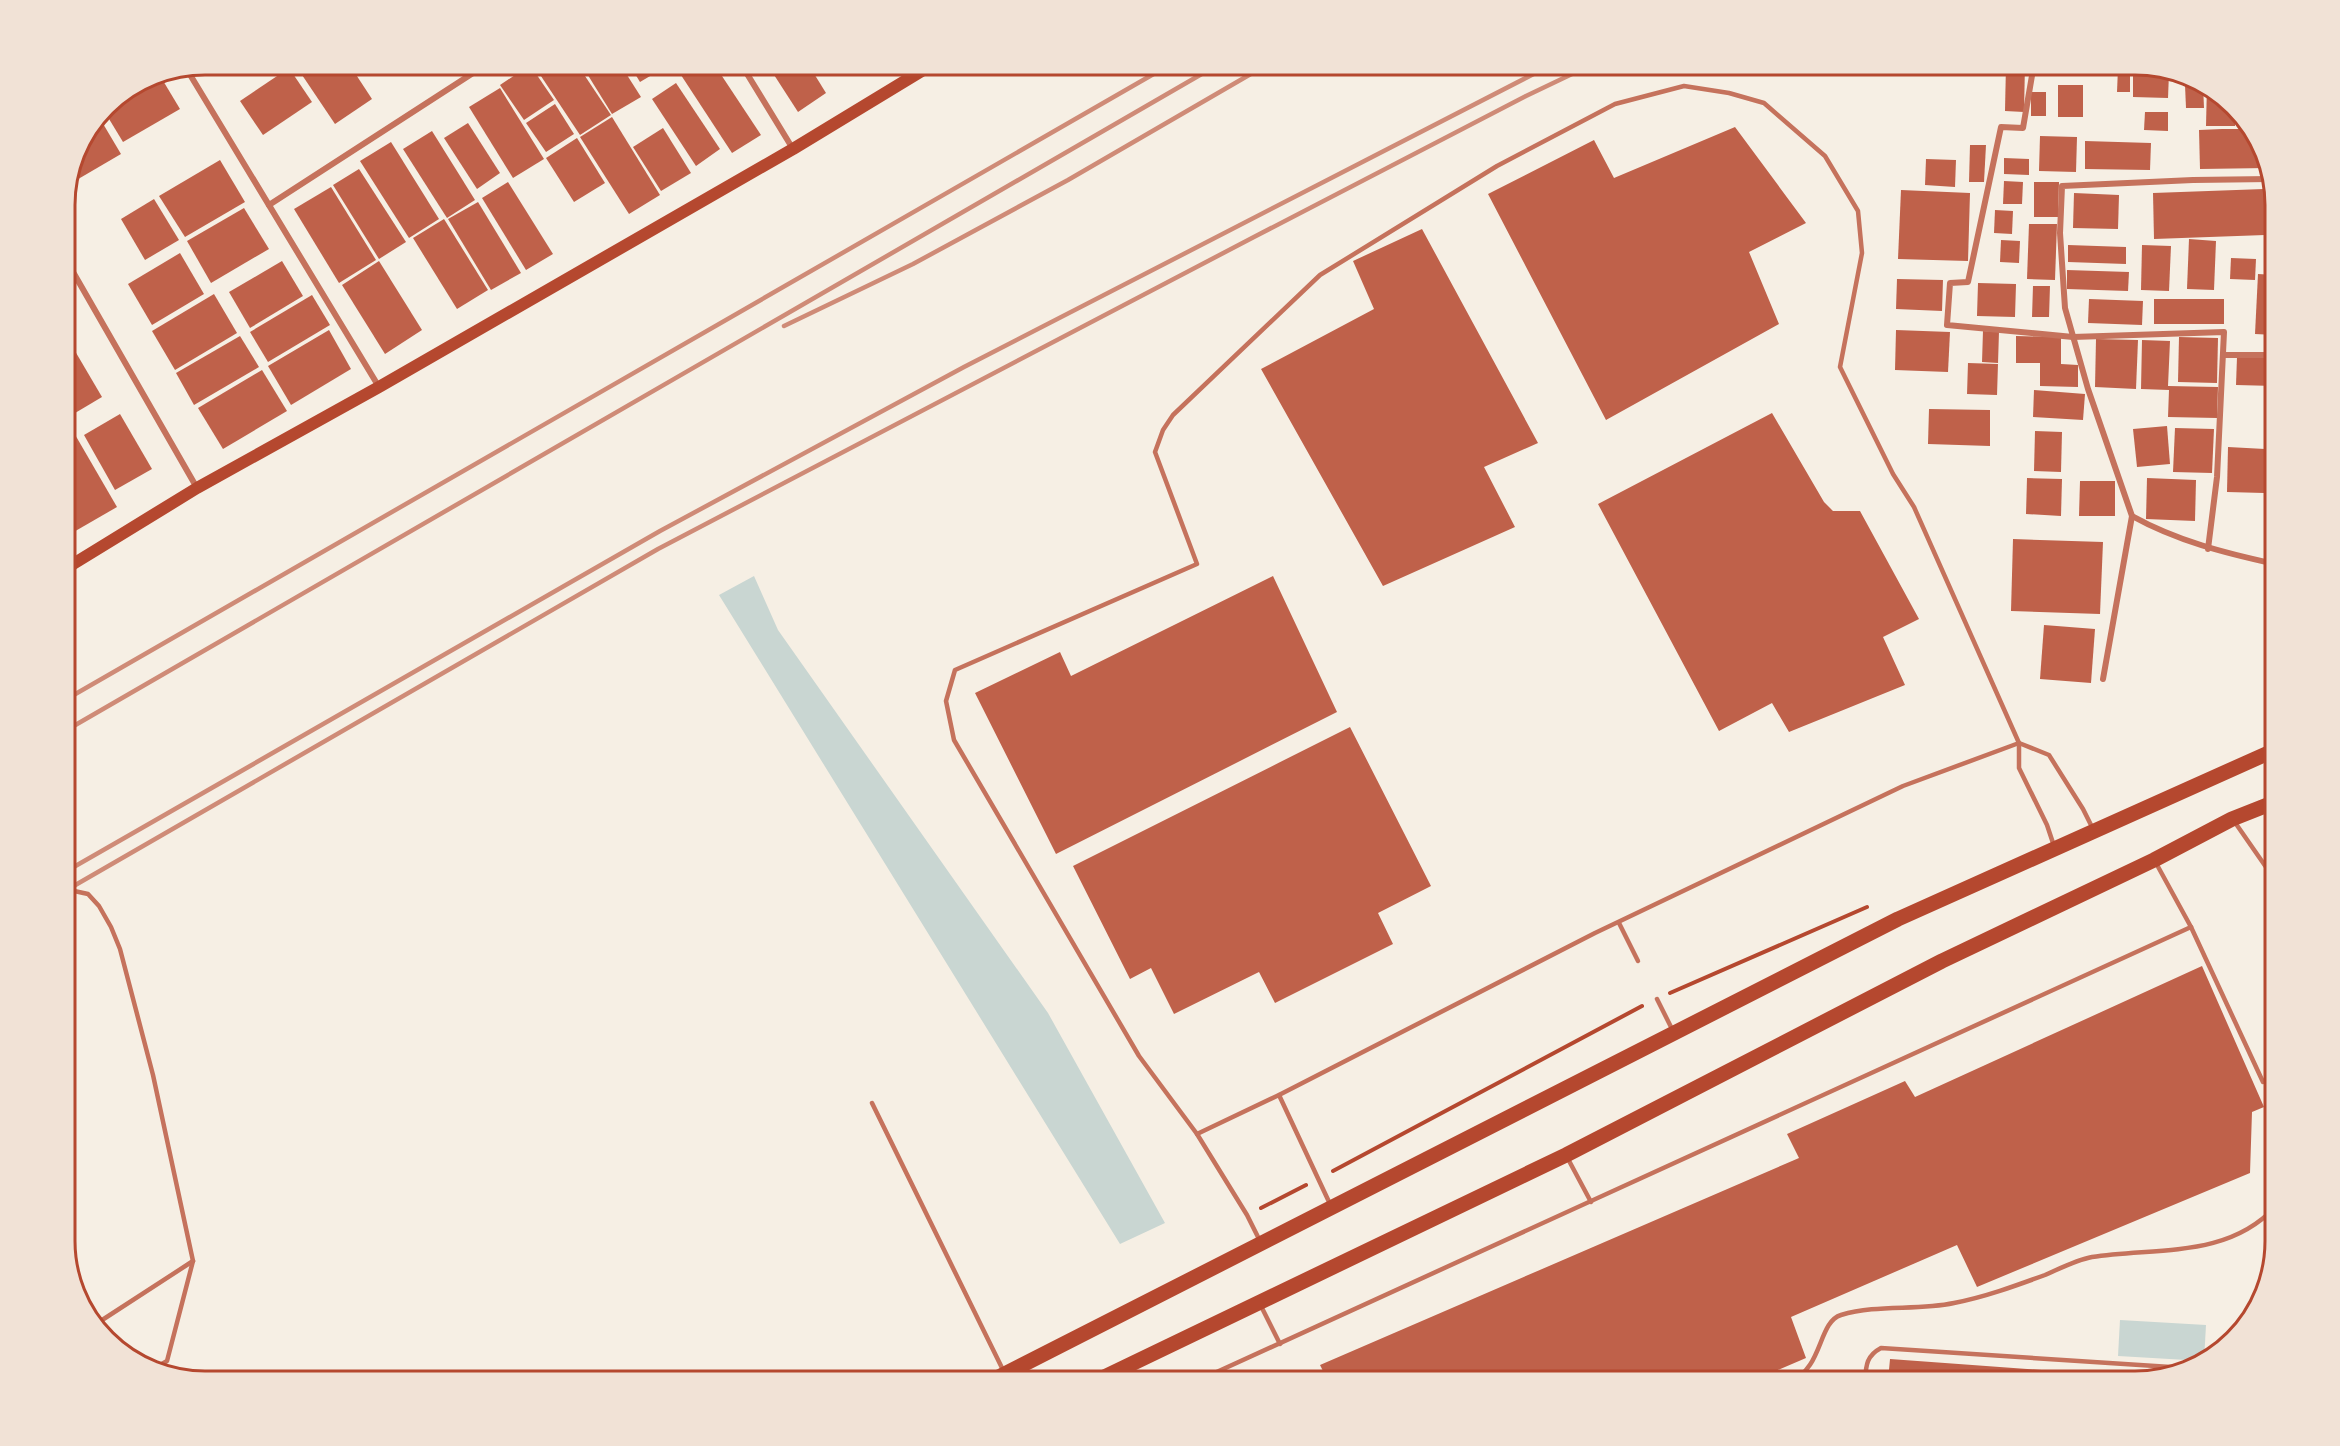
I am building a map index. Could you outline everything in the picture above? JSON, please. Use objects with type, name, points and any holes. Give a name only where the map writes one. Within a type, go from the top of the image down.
[{"type":"main road","points":[[75,563],[197,488],[379,387],[793,149],[915,75]]},
{"type":"main road","points":[[1012,1371],[1898,919],[2265,754]]},
{"type":"main road","points":[[1120,1371],[1258,1302],[1566,1155],[1942,961],[2154,860],[2232,819],[2265,805]]},
{"type":"street","points":[[269,205],[470,75]]},
{"type":"street","points":[[748,75],[793,149]]},
{"type":"street","points":[[2032,75],[2023,129],[2001,127],[1968,282],[1950,283],[1947,325],[2073,337],[2224,332],[2217,477],[2208,549]]},
{"type":"street","points":[[191,76],[379,387]]},
{"type":"street","points":[[2103,679],[2132,516],[2088,388],[2065,308],[2060,233],[2062,186],[2263,179]]},
{"type":"street","points":[[75,274],[197,488]]},
{"type":"street","points":[[2223,355],[2265,355]]},
{"type":"street","points":[[2132,516],[2158,531],[2208,549],[2265,562]]},
{"type":"lane","points":[[1261,1244],[1247,1215],[1197,1134],[1139,1056],[954,740],[946,700],[955,670],[1197,564],[1155,452],[1163,430],[1173,415],[1320,275],[1497,166],[1615,104],[1684,86],[1729,93],[1764,103],[1825,156],[1858,211],[1862,253],[1840,367],[1893,474],[1914,507],[2019,743],[2019,768],[2047,825],[2055,848]]},
{"type":"lane","points":[[1197,1134],[1279,1095],[1619,922],[1903,786],[2019,743],[2049,755],[2083,809],[2093,831]]},
{"type":"lane","points":[[2232,819],[2265,866]]},
{"type":"lane","points":[[2154,860],[2191,927],[2263,1082]]},
{"type":"lane","points":[[75,891],[88,894],[99,906],[120,949],[153,1075],[193,1261],[167,1361],[162,1364]]},
{"type":"lane","points":[[1619,922],[1638,961]]},
{"type":"lane","points":[[1221,1371],[2191,927]]},
{"type":"lane","points":[[1657,999],[1674,1033]]},
{"type":"lane","points":[[1279,1095],[1331,1208]]},
{"type":"lane","points":[[872,1103],[995,1371]]},
{"type":"lane","points":[[1566,1155],[1591,1202]]},
{"type":"lane","points":[[1807,1371],[1829,1324],[1837,1316],[1860,1310],[1952,1304],[2007,1289],[2090,1257],[2189,1249],[2210,1245],[2242,1233],[2265,1218]]},
{"type":"lane","points":[[102,1320],[193,1261]]},
{"type":"lane","points":[[1258,1302],[1280,1344]]},
{"type":"lane","points":[[1867,1371],[1869,1357],[1881,1348],[2169,1367]]},
{"type":"path","points":[[1247,1215],[1657,999]]},
{"type":"shaded area","points":[[754,576],[778,630],[1048,1013],[1165,1223],[1120,1244],[719,595]]},
{"type":"shaded area","points":[[2120,1320],[2206,1325],[2205,1351],[2187,1360],[2118,1356]]},
{"type":"building","points":[[279,75],[294,75],[312,102],[263,135],[240,101]]},
{"type":"building","points":[[302,75],[356,75],[372,99],[335,124]]},
{"type":"building","points":[[515,75],[537,75],[554,100],[524,120],[500,85]]},
{"type":"building","points":[[540,75],[584,75],[611,115],[580,135]]},
{"type":"building","points":[[588,75],[627,75],[641,97],[612,114]]},
{"type":"building","points":[[636,75],[652,75],[640,82]]},
{"type":"building","points":[[681,75],[721,75],[761,135],[732,153]]},
{"type":"building","points":[[774,75],[815,75],[826,93],[798,112]]},
{"type":"building","points":[[2006,75],[2025,75],[2024,112],[2005,111]]},
{"type":"building","points":[[2118,75],[2130,75],[2130,92],[2117,92]]},
{"type":"building","points":[[2133,75],[2169,79],[2168,98],[2133,97]]},
{"type":"building","points":[[164,82],[180,109],[123,142],[108,118],[133,97],[147,88]]},
{"type":"building","points":[[676,83],[720,149],[696,166],[652,99]]},
{"type":"building","points":[[2058,85],[2083,85],[2083,117],[2058,117]]},
{"type":"building","points":[[2185,85],[2203,94],[2204,108],[2186,108]]},
{"type":"building","points":[[500,88],[544,159],[513,178],[469,107]]},
{"type":"building","points":[[2031,92],[2046,92],[2046,116],[2031,116]]},
{"type":"building","points":[[2207,97],[2227,113],[2235,122],[2235,126],[2206,126]]},
{"type":"building","points":[[555,104],[574,134],[546,152],[526,123]]},
{"type":"building","points":[[2145,112],[2168,112],[2168,131],[2144,130]]},
{"type":"building","points":[[612,117],[660,195],[629,214],[580,137]]},
{"type":"building","points":[[468,123],[500,173],[477,189],[444,138]]},
{"type":"building","points":[[103,124],[121,154],[77,180],[88,147]]},
{"type":"building","points":[[1735,127],[1806,223],[1749,252],[1779,324],[1606,420],[1488,194],[1594,140],[1614,178]]},
{"type":"building","points":[[663,128],[691,173],[661,191],[633,147]]},
{"type":"building","points":[[2240,129],[2252,147],[2260,168],[2200,169],[2199,130]]},
{"type":"building","points":[[432,131],[475,200],[447,218],[403,149]]},
{"type":"building","points":[[2040,136],[2077,137],[2076,172],[2039,171]]},
{"type":"building","points":[[577,138],[605,183],[574,202],[546,158]]},
{"type":"building","points":[[2085,141],[2151,143],[2150,170],[2085,169]]},
{"type":"building","points":[[391,142],[439,219],[409,238],[360,161]]},
{"type":"building","points":[[1970,145],[1986,145],[1984,182],[1969,182]]},
{"type":"building","points":[[2004,158],[2029,159],[2029,175],[2004,174]]},
{"type":"building","points":[[1926,159],[1956,160],[1955,187],[1925,185]]},
{"type":"building","points":[[220,160],[245,202],[185,237],[159,196]]},
{"type":"building","points":[[359,169],[406,242],[379,259],[333,185]]},
{"type":"building","points":[[2004,181],[2023,182],[2022,204],[2003,204]]},
{"type":"building","points":[[508,182],[553,254],[526,270],[482,198]]},
{"type":"building","points":[[2034,182],[2059,182],[2058,217],[2034,217]]},
{"type":"building","points":[[331,187],[376,260],[339,283],[294,209]]},
{"type":"building","points":[[2264,189],[2265,235],[2154,239],[2153,193]]},
{"type":"building","points":[[1901,190],[1970,193],[1968,261],[1898,259]]},
{"type":"building","points":[[2074,193],[2119,195],[2118,229],[2073,228]]},
{"type":"building","points":[[154,199],[179,240],[145,260],[121,219]]},
{"type":"building","points":[[478,202],[521,273],[491,290],[448,219]]},
{"type":"building","points":[[244,208],[269,249],[211,283],[187,241]]},
{"type":"building","points":[[1995,210],[2013,211],[2012,234],[1994,233]]},
{"type":"building","points":[[444,219],[488,290],[457,309],[413,238]]},
{"type":"building","points":[[2029,224],[2057,224],[2055,280],[2027,279]]},
{"type":"building","points":[[1422,229],[1538,443],[1484,467],[1515,527],[1383,586],[1261,369],[1374,309],[1353,261]]},
{"type":"building","points":[[2189,239],[2216,241],[2214,290],[2187,289]]},
{"type":"building","points":[[2001,240],[2020,241],[2019,263],[2000,262]]},
{"type":"building","points":[[2068,245],[2126,247],[2126,264],[2068,262]]},
{"type":"building","points":[[2142,245],[2171,246],[2169,291],[2141,290]]},
{"type":"building","points":[[180,253],[204,294],[152,325],[128,284]]},
{"type":"building","points":[[2231,258],[2256,259],[2255,280],[2230,279]]},
{"type":"building","points":[[282,261],[303,296],[250,328],[229,292]]},
{"type":"building","points":[[379,261],[422,330],[385,354],[342,285]]},
{"type":"building","points":[[2067,270],[2129,272],[2128,291],[2067,289]]},
{"type":"building","points":[[2258,274],[2265,274],[2265,334],[2255,334]]},
{"type":"building","points":[[1897,279],[1943,280],[1942,311],[1896,309]]},
{"type":"building","points":[[1978,283],[2016,284],[2015,317],[1977,316]]},
{"type":"building","points":[[2033,286],[2050,286],[2049,317],[2032,317]]},
{"type":"building","points":[[214,294],[237,333],[175,370],[152,331]]},
{"type":"building","points":[[312,295],[330,325],[268,362],[250,332]]},
{"type":"building","points":[[2089,299],[2143,301],[2142,325],[2088,323]]},
{"type":"building","points":[[2154,299],[2224,299],[2224,324],[2154,324]]},
{"type":"building","points":[[329,330],[351,369],[291,405],[268,366]]},
{"type":"building","points":[[1896,330],[1950,332],[1948,372],[1895,370]]},
{"type":"building","points":[[1983,331],[1999,332],[1998,363],[1982,362]]},
{"type":"building","points":[[240,336],[259,367],[194,405],[176,373]]},
{"type":"building","points":[[2016,336],[2061,337],[2061,364],[2078,365],[2078,387],[2040,386],[2040,363],[2016,363]]},
{"type":"building","points":[[2179,337],[2218,338],[2217,383],[2178,382]]},
{"type":"building","points":[[2096,339],[2138,340],[2136,389],[2095,387]]},
{"type":"building","points":[[2142,340],[2170,341],[2168,386],[2218,387],[2217,418],[2168,417],[2169,390],[2141,389]]},
{"type":"building","points":[[75,351],[102,397],[75,413]]},
{"type":"building","points":[[2237,357],[2265,358],[2265,386],[2236,385]]},
{"type":"building","points":[[1968,363],[1998,364],[1997,395],[1967,394]]},
{"type":"building","points":[[262,370],[287,411],[223,449],[198,408]]},
{"type":"building","points":[[2034,390],[2085,394],[2083,420],[2033,417]]},
{"type":"building","points":[[1929,409],[1990,410],[1990,446],[1928,444]]},
{"type":"building","points":[[1772,413],[1824,502],[1833,511],[1860,511],[1919,619],[1883,637],[1905,685],[1789,732],[1772,703],[1719,731],[1598,504]]},
{"type":"building","points":[[120,414],[152,469],[115,490],[84,435]]},
{"type":"building","points":[[2167,426],[2170,464],[2137,467],[2133,429]]},
{"type":"building","points":[[2175,428],[2214,429],[2212,473],[2173,472]]},
{"type":"building","points":[[2035,431],[2062,432],[2061,472],[2034,471]]},
{"type":"building","points":[[75,435],[117,507],[75,531]]},
{"type":"building","points":[[2228,447],[2265,449],[2264,493],[2227,492]]},
{"type":"building","points":[[2027,478],[2062,479],[2061,516],[2026,514]]},
{"type":"building","points":[[2147,478],[2196,480],[2195,521],[2146,519]]},
{"type":"building","points":[[2080,481],[2115,481],[2115,516],[2079,516]]},
{"type":"building","points":[[2013,539],[2103,542],[2100,614],[2011,611]]},
{"type":"building","points":[[1273,576],[1337,712],[1056,854],[975,693],[1060,652],[1071,676]]},
{"type":"building","points":[[2044,625],[2095,629],[2091,683],[2040,679]]},
{"type":"building","points":[[1350,727],[1431,886],[1378,913],[1393,944],[1275,1003],[1259,972],[1174,1014],[1151,968],[1130,979],[1073,866]]},
{"type":"building","points":[[2202,966],[2264,1107],[2252,1112],[2250,1173],[1977,1287],[1957,1245],[1791,1317],[1806,1358],[1775,1371],[1323,1371],[1320,1365],[1799,1158],[1787,1134],[1905,1081],[1915,1097]]},
{"type":"building","points":[[1890,1359],[2055,1371],[1889,1371]]},
{"type":"railway","points":[[75,694],[1152,75]]},
{"type":"railway","points":[[75,725],[1200,75]]},
{"type":"railway","points":[[784,326],[913,264],[1068,180],[1249,75]]},
{"type":"railway","points":[[75,866],[660,531],[964,367],[1532,75]]},
{"type":"railway","points":[[75,885],[658,549],[1252,238],[1570,75]]}]
